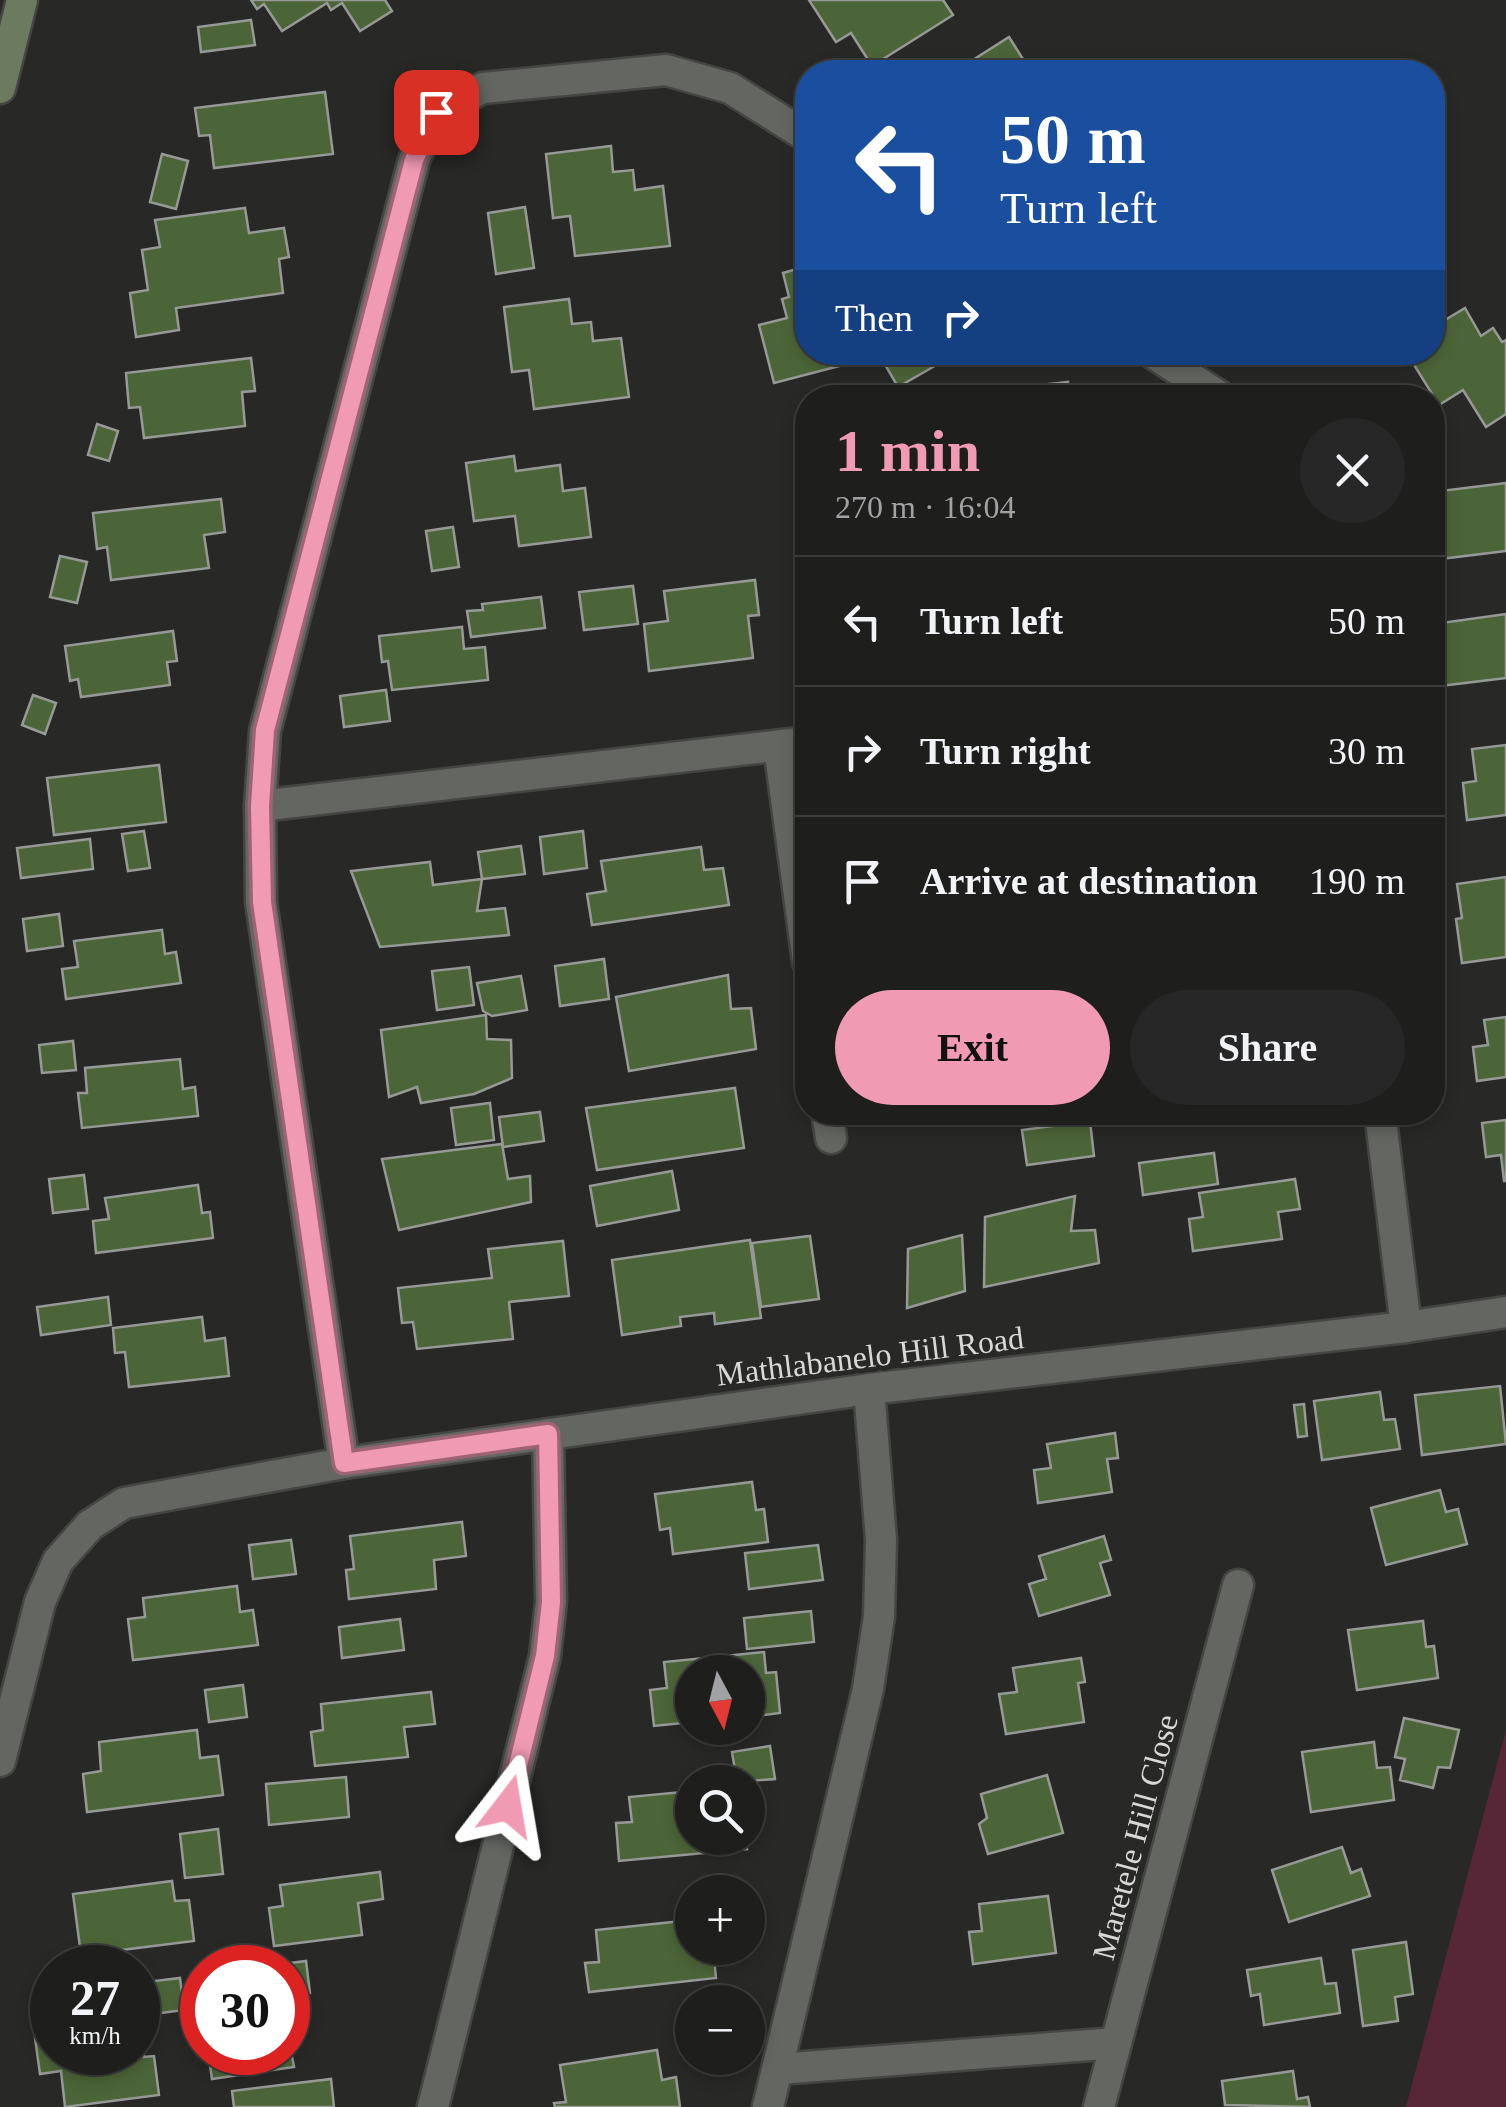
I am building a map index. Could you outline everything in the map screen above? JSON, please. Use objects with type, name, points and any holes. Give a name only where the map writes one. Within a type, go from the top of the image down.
[{"type":"street","points":[[0,88],[22,0]]},
{"type":"street","points":[[344,1463],[262,902],[260,806],[265,730],[414,160],[436,112],[483,88],[666,70],[730,88],[795,128]]},
{"type":"street","points":[[1171,365],[1202,385]]},
{"type":"street","points":[[260,806],[793,744],[795,773]]},
{"type":"street","points":[[1382,1125],[1406,1326]]},
{"type":"street","name":"Mathlabanelo Hill Road","points":[[0,1761],[40,1602],[58,1561],[90,1525],[124,1504],[344,1463],[869,1389],[1506,1312]]},
{"type":"street","points":[[768,2107],[868,1689],[879,1616],[881,1540],[869,1389]]},
{"type":"street","points":[[434,2107],[545,1656],[551,1602],[548,1434]]},
{"type":"street","name":"Maretele Hill Close","points":[[1100,2107],[1238,1585]]},
{"type":"street","points":[[778,2069],[1116,2043]]},
{"type":"shaded area","points":[[1506,1730],[1506,2107],[1406,2107]]},
{"type":"building","points":[[251,0],[385,0],[392,11],[360,31],[342,3],[331,10],[327,3],[282,31],[264,4],[257,9]]},
{"type":"building","points":[[809,0],[943,0],[953,15],[882,60],[868,60],[851,33],[836,42]]},
{"type":"building","points":[[251,20],[255,45],[201,52],[198,27]]},
{"type":"building","points":[[1009,37],[1023,59],[1021,60],[973,60]]},
{"type":"building","points":[[325,92],[333,154],[214,168],[210,135],[199,136],[195,108]]},
{"type":"building","points":[[611,146],[613,172],[633,170],[635,190],[663,186],[670,246],[575,256],[570,216],[553,218],[546,154]]},
{"type":"building","points":[[162,154],[188,161],[176,209],[150,202]]},
{"type":"building","points":[[525,207],[534,268],[496,274],[488,213]]},
{"type":"building","points":[[245,208],[249,233],[284,228],[289,257],[279,259],[283,293],[176,308],[179,330],[136,337],[130,293],[148,290],[142,250],[160,247],[155,220]]},
{"type":"building","points":[[795,270],[795,365],[843,365],[774,383],[759,325],[787,318],[782,299],[789,297],[783,273]]},
{"type":"building","points":[[569,299],[572,324],[591,322],[593,341],[621,338],[629,397],[534,409],[529,370],[512,372],[504,307]]},
{"type":"building","points":[[1465,308],[1481,336],[1493,328],[1502,342],[1506,340],[1506,414],[1486,427],[1463,390],[1445,401],[1445,385],[1427,385],[1414,365],[1445,365],[1445,320]]},
{"type":"building","points":[[251,358],[255,391],[242,392],[245,426],[144,438],[140,407],[129,408],[126,373]]},
{"type":"building","points":[[885,365],[936,365],[901,385],[897,385]]},
{"type":"building","points":[[97,424],[118,431],[109,461],[88,455]]},
{"type":"building","points":[[514,456],[516,471],[560,465],[563,491],[585,488],[591,537],[519,546],[515,516],[474,521],[466,463]]},
{"type":"building","points":[[1506,483],[1506,551],[1445,558],[1445,490]]},
{"type":"building","points":[[221,499],[225,532],[204,535],[209,568],[111,580],[107,547],[97,549],[93,513]]},
{"type":"building","points":[[453,527],[459,567],[432,571],[426,531]]},
{"type":"building","points":[[60,556],[87,562],[77,603],[50,597]]},
{"type":"building","points":[[755,580],[759,615],[748,616],[753,658],[649,671],[644,624],[668,621],[664,591]]},
{"type":"building","points":[[633,586],[638,624],[584,630],[579,592]]},
{"type":"building","points":[[541,597],[545,628],[471,637],[467,611],[483,610],[482,604]]},
{"type":"building","points":[[1506,614],[1506,678],[1445,685],[1445,622]]},
{"type":"building","points":[[462,627],[464,649],[485,647],[488,680],[392,690],[388,661],[382,662],[379,636]]},
{"type":"building","points":[[173,631],[177,661],[167,662],[170,685],[81,697],[78,679],[70,681],[65,646]]},
{"type":"building","points":[[386,690],[390,721],[344,727],[340,696]]},
{"type":"building","points":[[33,695],[56,703],[45,734],[22,725]]},
{"type":"building","points":[[1506,745],[1506,815],[1467,820],[1463,783],[1476,781],[1472,749]]},
{"type":"building","points":[[159,765],[166,822],[54,835],[47,778]]},
{"type":"building","points":[[144,831],[150,868],[128,871],[122,834]]},
{"type":"building","points":[[583,831],[587,868],[544,874],[540,837]]},
{"type":"building","points":[[90,839],[93,869],[21,878],[17,848]]},
{"type":"building","points":[[521,846],[525,874],[482,879],[478,852]]},
{"type":"building","points":[[701,847],[704,870],[723,868],[729,905],[592,925],[587,894],[606,891],[601,861]]},
{"type":"building","points":[[430,862],[433,885],[482,879],[477,911],[505,908],[509,935],[380,947],[351,871]]},
{"type":"building","points":[[1506,877],[1506,957],[1462,963],[1456,919],[1462,918],[1457,884]]},
{"type":"building","points":[[59,914],[63,946],[27,951],[23,919]]},
{"type":"building","points":[[162,930],[165,954],[176,952],[181,983],[66,999],[62,969],[78,967],[74,941]]},
{"type":"building","points":[[604,959],[609,999],[560,1006],[555,966]]},
{"type":"building","points":[[469,967],[474,1005],[437,1010],[432,971]]},
{"type":"building","points":[[728,975],[731,1009],[751,1008],[756,1049],[629,1071],[616,997]]},
{"type":"building","points":[[521,976],[527,1010],[492,1016],[483,1011],[477,983]]},
{"type":"building","points":[[486,1015],[487,1039],[511,1040],[512,1078],[474,1094],[421,1103],[417,1087],[389,1097],[381,1030]]},
{"type":"building","points":[[1506,1017],[1506,1077],[1477,1081],[1473,1047],[1488,1045],[1484,1020]]},
{"type":"building","points":[[73,1041],[76,1070],[42,1073],[39,1045]]},
{"type":"building","points":[[180,1059],[183,1089],[195,1087],[198,1116],[82,1128],[78,1093],[87,1093],[85,1068]]},
{"type":"building","points":[[735,1088],[744,1148],[597,1170],[586,1108]]},
{"type":"building","points":[[490,1103],[494,1140],[456,1145],[451,1108]]},
{"type":"building","points":[[540,1112],[544,1141],[503,1147],[499,1117]]},
{"type":"building","points":[[1506,1120],[1504,1181],[1501,1155],[1486,1157],[1482,1123]]},
{"type":"building","points":[[1090,1125],[1094,1156],[1027,1165],[1022,1130]]},
{"type":"building","points":[[502,1144],[508,1179],[530,1176],[531,1202],[399,1230],[382,1159]]},
{"type":"building","points":[[1214,1153],[1218,1184],[1143,1195],[1139,1163]]},
{"type":"building","points":[[672,1171],[679,1210],[597,1226],[590,1186]]},
{"type":"building","points":[[84,1175],[88,1209],[53,1213],[49,1179]]},
{"type":"building","points":[[1295,1179],[1300,1209],[1278,1212],[1282,1239],[1193,1251],[1189,1219],[1203,1217],[1199,1193]]},
{"type":"building","points":[[198,1185],[202,1213],[210,1212],[213,1238],[96,1253],[93,1221],[109,1219],[105,1198]]},
{"type":"building","points":[[1075,1196],[1071,1231],[1095,1230],[1099,1263],[984,1287],[985,1217]]},
{"type":"building","points":[[962,1235],[965,1291],[907,1308],[908,1249]]},
{"type":"building","points":[[810,1236],[819,1299],[761,1307],[752,1243]]},
{"type":"building","points":[[750,1240],[761,1318],[715,1324],[714,1313],[680,1317],[681,1326],[622,1335],[612,1260]]},
{"type":"building","points":[[563,1241],[569,1296],[509,1302],[513,1339],[417,1349],[413,1322],[402,1323],[398,1288],[492,1278],[488,1249]]},
{"type":"building","points":[[108,1297],[111,1325],[41,1335],[37,1307]]},
{"type":"building","points":[[202,1317],[205,1341],[225,1338],[229,1376],[129,1387],[125,1352],[115,1353],[113,1328]]},
{"type":"building","points":[[1500,1386],[1506,1444],[1422,1455],[1415,1395]]},
{"type":"building","points":[[1380,1392],[1384,1420],[1395,1419],[1400,1449],[1322,1460],[1314,1401]]},
{"type":"building","points":[[1304,1404],[1307,1436],[1298,1437],[1294,1405]]},
{"type":"building","points":[[1115,1433],[1118,1458],[1107,1459],[1112,1492],[1038,1503],[1034,1470],[1051,1468],[1047,1444]]},
{"type":"building","points":[[752,1482],[756,1510],[764,1509],[768,1542],[673,1554],[670,1528],[660,1530],[655,1494]]},
{"type":"building","points":[[1440,1490],[1446,1512],[1458,1509],[1467,1544],[1386,1565],[1371,1508]]},
{"type":"building","points":[[462,1522],[466,1556],[434,1560],[436,1589],[349,1599],[346,1570],[354,1569],[350,1536]]},
{"type":"building","points":[[1104,1536],[1111,1560],[1100,1563],[1110,1595],[1039,1616],[1029,1584],[1046,1579],[1039,1556]]},
{"type":"building","points":[[291,1540],[296,1574],[253,1579],[249,1545]]},
{"type":"building","points":[[818,1545],[823,1580],[749,1589],[745,1553]]},
{"type":"building","points":[[237,1586],[240,1612],[253,1610],[258,1645],[133,1660],[128,1619],[145,1617],[143,1598]]},
{"type":"building","points":[[811,1611],[814,1642],[747,1649],[744,1618]]},
{"type":"building","points":[[400,1619],[404,1650],[342,1658],[339,1627]]},
{"type":"building","points":[[1423,1621],[1426,1647],[1434,1646],[1438,1678],[1357,1690],[1348,1630]]},
{"type":"building","points":[[1081,1658],[1085,1682],[1078,1683],[1084,1722],[1006,1734],[999,1694],[1017,1692],[1013,1668]]},
{"type":"building","points":[[675,1661],[675,1724],[654,1726],[650,1690],[667,1688],[664,1662]]},
{"type":"building","points":[[765,1662],[766,1673],[776,1672],[780,1713],[765,1715]]},
{"type":"building","points":[[243,1685],[247,1717],[209,1722],[205,1690]]},
{"type":"building","points":[[431,1692],[435,1724],[404,1727],[408,1757],[315,1766],[311,1732],[323,1730],[321,1704]]},
{"type":"building","points":[[1404,1718],[1459,1730],[1450,1768],[1438,1767],[1433,1788],[1400,1780],[1405,1759],[1395,1757]]},
{"type":"building","points":[[197,1730],[200,1758],[218,1756],[223,1795],[87,1812],[83,1774],[101,1771],[99,1742]]},
{"type":"building","points":[[1374,1742],[1377,1768],[1390,1767],[1394,1800],[1311,1812],[1302,1752]]},
{"type":"building","points":[[770,1746],[775,1779],[765,1780],[765,1765],[734,1765],[732,1752]]},
{"type":"building","points":[[1047,1775],[1063,1833],[988,1854],[979,1824],[987,1818],[981,1794]]},
{"type":"building","points":[[346,1777],[349,1817],[269,1825],[266,1784]]},
{"type":"building","points":[[675,1793],[675,1855],[683,1855],[619,1861],[616,1823],[632,1822],[629,1797]]},
{"type":"building","points":[[218,1829],[223,1874],[185,1878],[180,1834]]},
{"type":"building","points":[[1342,1847],[1351,1873],[1361,1869],[1370,1896],[1289,1922],[1272,1870]]},
{"type":"building","points":[[380,1872],[383,1899],[358,1903],[362,1935],[274,1945],[269,1908],[283,1906],[280,1885]]},
{"type":"building","points":[[172,1881],[175,1901],[189,1900],[194,1941],[160,1945],[80,1945],[73,1894]]},
{"type":"building","points":[[1048,1896],[1056,1953],[973,1964],[969,1932],[982,1931],[979,1904]]},
{"type":"building","points":[[675,1922],[675,1965],[715,1965],[716,1978],[589,1992],[585,1963],[599,1962],[596,1930]]},
{"type":"building","points":[[1406,1942],[1413,1994],[1395,1997],[1398,2021],[1363,2026],[1353,1950]]},
{"type":"building","points":[[1321,1958],[1325,1984],[1336,1983],[1340,2013],[1264,2025],[1260,1994],[1251,1996],[1247,1970]]},
{"type":"building","points":[[180,1978],[180,2011],[160,2013],[160,1980]]},
{"type":"building","points":[[657,2050],[662,2080],[676,2077],[680,2107],[555,2107],[554,2103],[566,2102],[560,2065]]},
{"type":"building","points":[[1293,2071],[1297,2099],[1308,2097],[1310,2107],[1225,2105],[1222,2081]]},
{"type":"building","points":[[61,2075],[156,2075],[159,2095],[65,2107]]},
{"type":"building","points":[[331,2079],[334,2107],[234,2107],[232,2091]]},
{"type":"route","points":[[436,112],[414,160],[265,730],[260,806],[262,902],[344,1463],[548,1434],[551,1602],[545,1656],[508,1806]]}]
